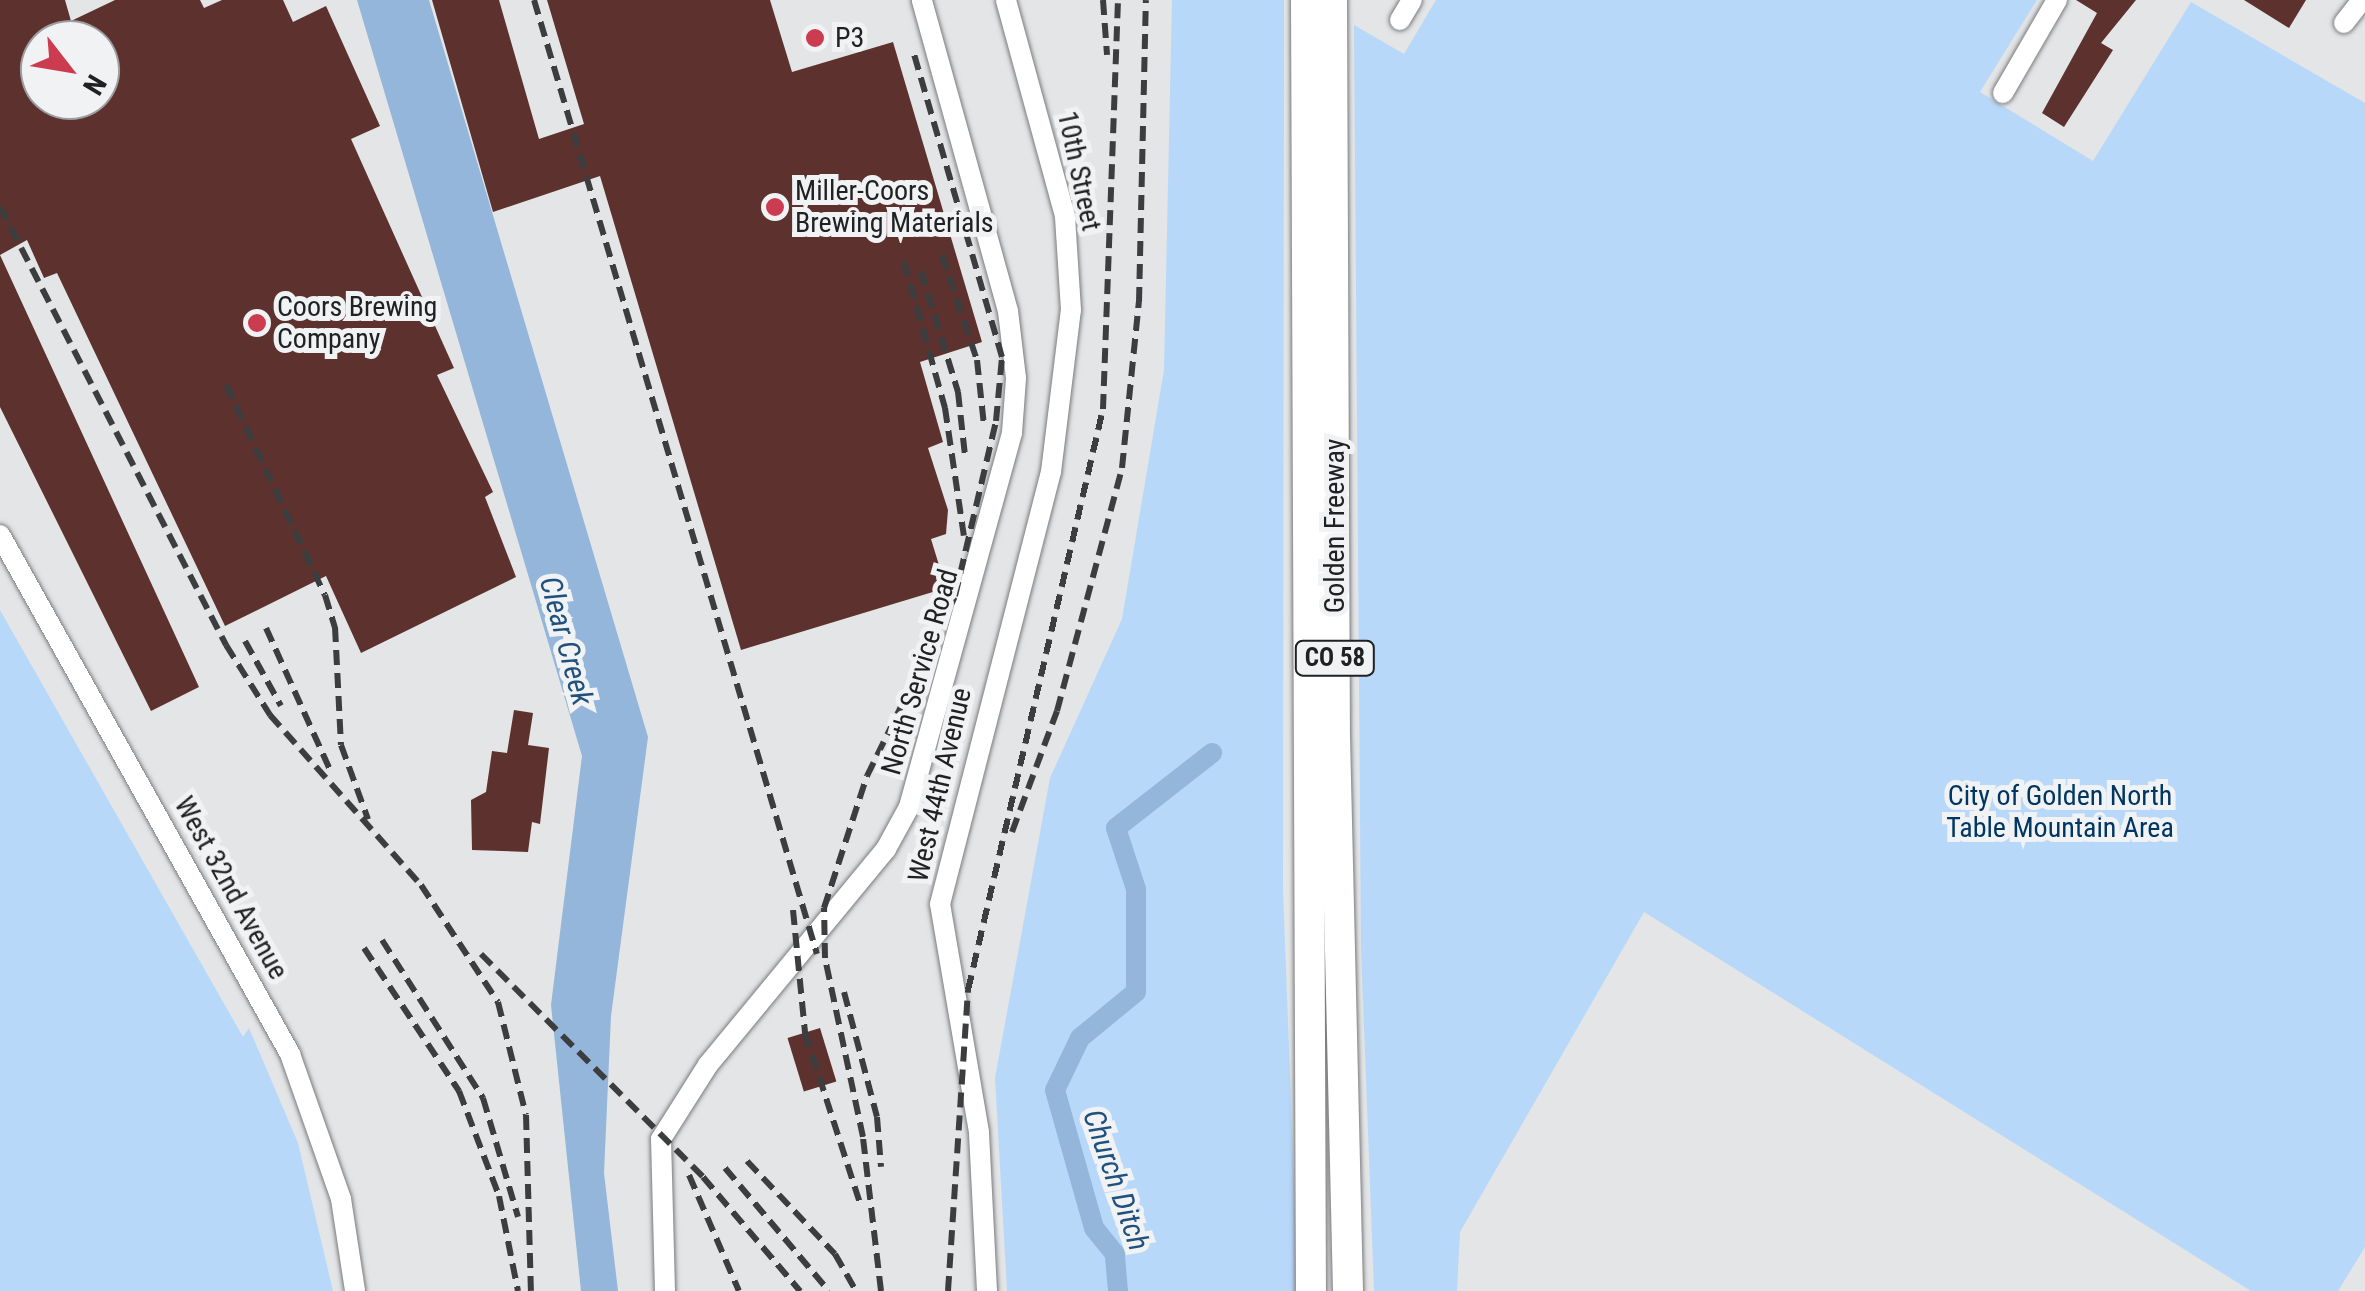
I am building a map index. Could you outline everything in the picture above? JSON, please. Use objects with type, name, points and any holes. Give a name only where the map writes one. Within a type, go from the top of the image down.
[{"type":"highway","name":"Golden Freeway","points":[[1306,0],[1311,1291]]},
{"type":"highway","name":"Golden Freeway","points":[[1333,9],[1335,736],[1348,1291]]},
{"type":"street","name":"North Service Road","points":[[665,1291],[661,1139],[708,1065],[886,849],[910,806],[1012,433],[1016,378],[1008,310],[922,0]]},
{"type":"street","name":"10th Street","points":[[1006,0],[1065,216],[1069,357]]},
{"type":"street","points":[[1400,20],[1412,0]]},
{"type":"street","points":[[2004,93],[2058,0]]},
{"type":"street","points":[[2344,24],[2362,0]]},
{"type":"street","name":"West 44th Avenue","points":[[987,1291],[978,1132],[940,904],[1050,472],[1069,357]]},
{"type":"street","name":"West 32nd Avenue","points":[[0,535],[290,1054],[341,1199],[355,1291]]},
{"type":"green space","points":[[1172,0],[1284,0],[1283,889],[1298,1291],[1007,1291],[995,1078],[1050,778],[1122,619],[1164,370]]},
{"type":"green space","name":"City of Golden North Table Mountain Area","points":[[1436,0],[2037,0],[1980,92],[2093,161],[2191,2],[2365,103],[2365,1247],[2338,1291],[2251,1291],[1644,912],[1460,1232],[1457,1291],[1374,1291],[1361,947],[1354,25],[1404,54]]},
{"type":"green space","points":[[0,610],[243,1037],[249,1028],[298,1143],[333,1291],[0,1291]]},
{"type":"water","name":"Clear Creek","points":[[357,0],[429,0],[648,737],[611,1016],[604,1173],[618,1291],[581,1291],[551,1005],[582,756]]},
{"type":"building","name":"Coors Brewing Company","points":[[0,0],[65,0],[71,20],[20,20],[20,120],[120,120],[120,20],[73,20],[115,0],[200,0],[204,8],[222,0],[283,0],[293,22],[326,6],[380,126],[351,139],[454,368],[437,375],[493,492],[485,497],[516,577],[361,653],[326,576],[225,626],[57,273],[44,278],[27,240],[0,255]]},
{"type":"building","name":"Miller-Coors Brewing Materials","points":[[432,0],[499,0],[539,139],[584,124],[547,0],[770,0],[792,72],[893,42],[982,342],[920,362],[943,442],[928,448],[948,510],[946,534],[931,539],[946,588],[741,650],[600,176],[493,212]]},
{"type":"building","points":[[2076,0],[2136,0],[2101,43],[2113,50],[2064,127],[2042,113],[2097,13]]},
{"type":"building","points":[[2244,0],[2306,0],[2289,28]]},
{"type":"building","points":[[0,255],[199,687],[151,711],[0,407]]},
{"type":"building","points":[[514,710],[533,713],[528,745],[549,748],[540,824],[532,822],[528,852],[472,850],[471,800],[486,792],[492,751],[507,753]]},
{"type":"building","points":[[820,1028],[836,1082],[804,1091],[787,1038]]},
{"type":"waterway","name":"Church Ditch","points":[[1118,1291],[1115,1254],[1094,1228],[1055,1090],[1080,1038],[1136,992],[1136,889],[1116,828],[1212,753]]},
{"type":"railway","points":[[534,0],[817,954]]},
{"type":"railway","points":[[1103,0],[1107,55]]},
{"type":"railway","points":[[948,1291],[968,990],[1103,409],[1118,0]]},
{"type":"railway","points":[[1012,832],[1057,711],[1122,468],[1139,302],[1146,0]]},
{"type":"railway","points":[[881,1291],[863,1137],[825,958],[824,908],[867,776],[955,596],[996,421],[1002,357],[914,54]]},
{"type":"railway","points":[[0,207],[226,645],[270,715],[421,885],[498,1002],[526,1115],[531,1291]]},
{"type":"railway","points":[[942,255],[977,360],[984,425]]},
{"type":"railway","points":[[904,262],[945,408],[964,536]]},
{"type":"railway","points":[[921,271],[958,392],[965,455]]},
{"type":"railway","points":[[226,385],[325,595],[335,627],[341,745],[368,819]]},
{"type":"railway","points":[[266,628],[331,772]]},
{"type":"railway","points":[[245,641],[281,706]]},
{"type":"railway","points":[[793,910],[805,1033],[861,1206]]},
{"type":"railway","points":[[382,940],[483,1098],[518,1217]]},
{"type":"railway","points":[[364,948],[459,1091],[499,1196],[518,1291]]},
{"type":"railway","points":[[481,954],[703,1177],[800,1291]]},
{"type":"railway","points":[[844,992],[877,1117],[881,1167]]},
{"type":"railway","points":[[747,1161],[835,1254],[856,1291]]},
{"type":"railway","points":[[725,1168],[829,1291]]},
{"type":"railway","points":[[689,1175],[739,1291]]},
{"type":"place","name":"P3","points":[[815,38]]},
{"type":"place","name":"Miller-Coors Brewing Materials","points":[[775,207]]},
{"type":"place","name":"Coors Brewing Company","points":[[257,323]]}]
